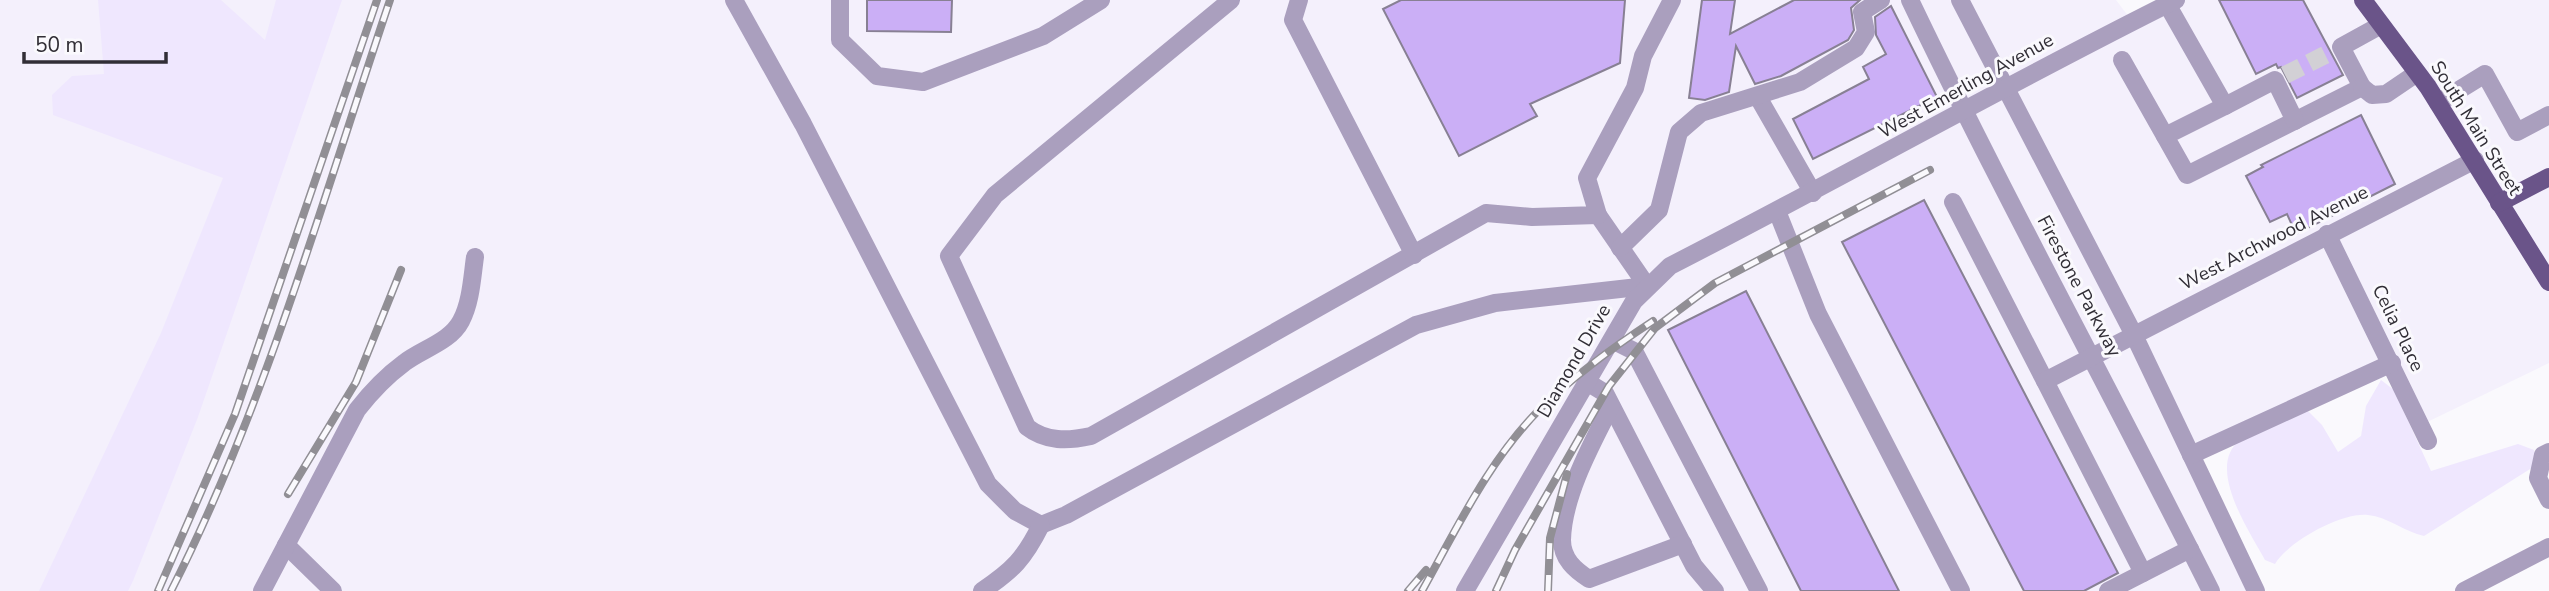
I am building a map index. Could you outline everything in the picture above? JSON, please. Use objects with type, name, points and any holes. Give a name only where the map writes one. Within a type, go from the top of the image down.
[{"type":"main road","name":"South Main Street","points":[[2367,1],[2475,160],[2549,282]]},
{"type":"main road","points":[[2499,203],[2549,177]]},
{"type":"street","points":[[734,0],[803,124],[988,484],[1015,511],[1041,525]]},
{"type":"street","points":[[840,0],[840,40],[877,76],[923,82],[1043,36],[1101,0]]},
{"type":"street","points":[[1231,0],[995,195],[949,256],[1027,427],[1038,436],[1070,441],[1091,436],[1486,213],[1532,217],[1598,215]]},
{"type":"street","points":[[1299,0],[1293,20],[1414,255]]},
{"type":"street","points":[[982,591],[1011,572],[1026,555],[1041,525],[1066,515],[1416,325],[1495,303],[1647,286],[1598,215],[1587,178],[1635,88],[1643,56],[1672,0]]},
{"type":"street","points":[[1620,247],[1659,210],[1679,132],[1700,113],[1800,82],[1856,48],[1866,32],[1862,12],[1881,0]]},
{"type":"street","name":"Firestone Parkway","points":[[1910,0],[1963,111],[2092,355],[2211,591]]},
{"type":"street","name":"Firestone Parkway","points":[[1960,0],[2133,333],[2256,591]]},
{"type":"street","points":[[2171,2],[2225,106]]},
{"type":"street","name":"West Emerling Avenue","points":[[1777,211],[2004,87],[2171,2]]},
{"type":"street","points":[[2381,25],[2336,50],[2362,87],[2372,95],[2386,94],[2417,73]]},
{"type":"street","points":[[2122,60],[2187,175],[2362,87]]},
{"type":"street","points":[[2438,103],[2485,74],[2517,132],[2549,115]]},
{"type":"street","points":[[2165,136],[2280,77],[2295,121]]},
{"type":"street","points":[[1758,97],[1812,193]]},
{"type":"street","name":"West Archwood Avenue","points":[[2045,381],[2133,333],[2475,160]]},
{"type":"street","points":[[1953,202],[2143,573]]},
{"type":"street","points":[[1777,211],[1818,314],[1961,591]]},
{"type":"street","name":"Diamond Drive","points":[[1465,591],[1634,301],[1670,266],[1777,211]]},
{"type":"street","name":"Celia Place","points":[[2326,234],[2392,363],[2428,441]]},
{"type":"street","points":[[262,591],[341,438],[371,392],[406,361],[440,342],[460,323],[469,299],[475,257]]},
{"type":"street","points":[[1612,340],[1634,351],[1759,591]]},
{"type":"street","points":[[2191,455],[2392,363]]},
{"type":"street","points":[[1587,382],[1605,393],[1694,566],[1715,591]]},
{"type":"street","points":[[1611,406],[1574,484],[1562,542],[1573,569],[1589,579],[1683,544]]},
{"type":"street","points":[[2549,452],[2543,455],[2538,478],[2549,500]]},
{"type":"street","points":[[286,545],[333,591]]},
{"type":"street","points":[[2464,591],[2549,547]]},
{"type":"street","points":[[2108,591],[2190,549]]},
{"type":"shaded area","points":[[0,0],[2116,0],[2132,21],[2176,0],[2549,0],[2549,363],[2421,425],[2392,364],[2192,454],[2256,591],[0,591]]},
{"type":"shaded area","points":[[98,0],[221,0],[265,40],[276,0],[342,0],[198,417],[128,591],[39,591],[161,333],[223,178],[53,115],[52,95],[72,76],[104,74]]},
{"type":"shaded area","points":[[2381,380],[2394,390],[2431,471],[2518,444],[2534,450],[2538,464],[2424,536],[2375,516],[2357,515],[2316,530],[2291,547],[2275,564],[2265,560],[2234,500],[2227,466],[2230,452],[2247,435],[2305,408],[2322,425],[2338,452],[2361,436],[2366,406]]},
{"type":"building","points":[[867,0],[952,0],[951,32],[867,31]]},
{"type":"building","points":[[1401,0],[1625,0],[1620,63],[1530,104],[1537,116],[1459,156],[1383,9]]},
{"type":"building","points":[[1702,0],[1735,0],[1730,34],[1794,0],[1860,0],[1851,8],[1854,30],[1848,40],[1781,76],[1755,84],[1736,46],[1729,92],[1705,100],[1689,98]]},
{"type":"building","points":[[2219,0],[2303,0],[2343,75],[2297,98],[2281,67],[2278,68],[2276,64],[2256,74]]},
{"type":"building","points":[[1891,6],[1937,97],[1813,159],[1793,119],[1869,79],[1863,67],[1886,54],[1876,35],[1875,17]]},
{"type":"building","points":[[2361,115],[2395,184],[2296,234],[2287,214],[2270,222],[2246,176],[2263,167],[2261,165]]},
{"type":"building","points":[[1924,200],[2118,573],[2084,591],[2024,591],[1842,242]]},
{"type":"building","points":[[1746,291],[1899,591],[1801,591],[1668,330]]},
{"type":"tunnel","points":[[2285,75],[2331,52]]},
{"type":"railway","points":[[158,591],[235,414],[377,0]]},
{"type":"railway","points":[[171,591],[236,448],[264,374],[390,0]]},
{"type":"railway","points":[[1496,591],[1515,550],[1609,386],[1655,328],[1715,283],[1930,170]]},
{"type":"railway","points":[[288,494],[356,382],[401,270]]},
{"type":"railway","points":[[1422,591],[1490,471],[1523,427],[1582,372],[1653,321]]},
{"type":"railway","points":[[1548,591],[1550,538],[1567,474]]},
{"type":"railway","points":[[1408,591],[1426,570]]}]
